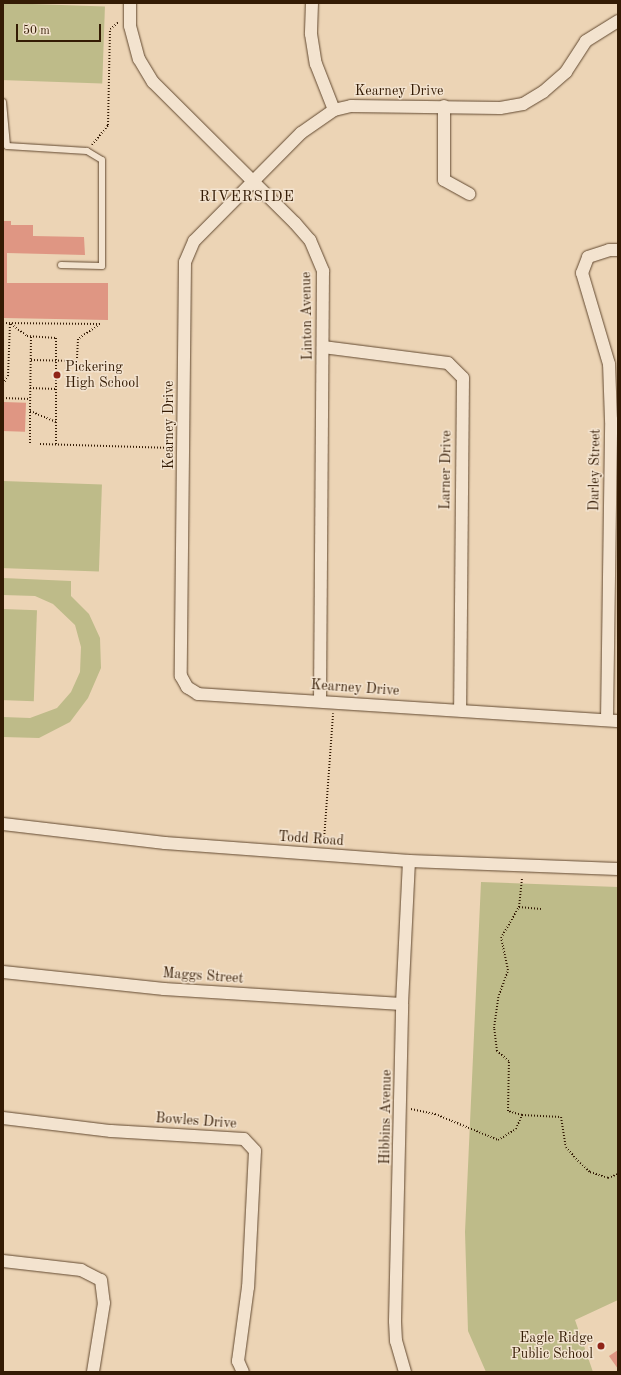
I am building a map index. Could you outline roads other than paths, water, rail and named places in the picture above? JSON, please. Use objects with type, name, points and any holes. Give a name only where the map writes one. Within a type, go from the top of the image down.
[{"type":"street","name":"Linton Avenue","points":[[130,3],[130,26],[139,59],[153,82],[310,240],[323,271],[320,701]]},
{"type":"street","points":[[312,3],[311,34],[316,64],[334,110]]},
{"type":"street","name":"Kearney Drive","points":[[613,720],[198,694],[187,688],[181,676],[185,262],[194,241],[301,133],[334,110],[351,106],[444,106],[500,108],[524,104],[543,92],[566,72],[586,41],[618,21]]},
{"type":"street","points":[[444,106],[444,180],[470,194]]},
{"type":"street","name":"Darley Street","points":[[613,720],[614,420],[609,364],[582,273],[588,257],[609,250],[618,250]]},
{"type":"street","name":"Larner Drive","points":[[323,347],[448,364],[463,378],[460,710]]},
{"type":"street","name":"Todd Road","points":[[3,824],[165,844],[409,861],[618,869]]},
{"type":"street","name":"Hibbins Avenue","points":[[405,1372],[396,1341],[395,1321],[402,1108],[402,1004],[409,861]]},
{"type":"street","name":"Maggs Street","points":[[3,972],[172,989],[402,1004]]},
{"type":"street","name":"Bowles Drive","points":[[3,1118],[111,1130],[244,1140],[255,1151],[248,1287],[238,1361],[243,1372]]},
{"type":"street","points":[[3,1261],[81,1270],[101,1280],[104,1302],[93,1372]]},
{"type":"lane","points":[[3,102],[7,146],[87,151],[102,160],[102,266],[61,265]]},
{"type":"place","name":"Pickering High School","points":[[57,375]]},
{"type":"place","name":"Eagle Ridge Public School","points":[[601,1346]]},
{"type":"district","name":"RIVERSIDE","points":[[247,198]]}]
